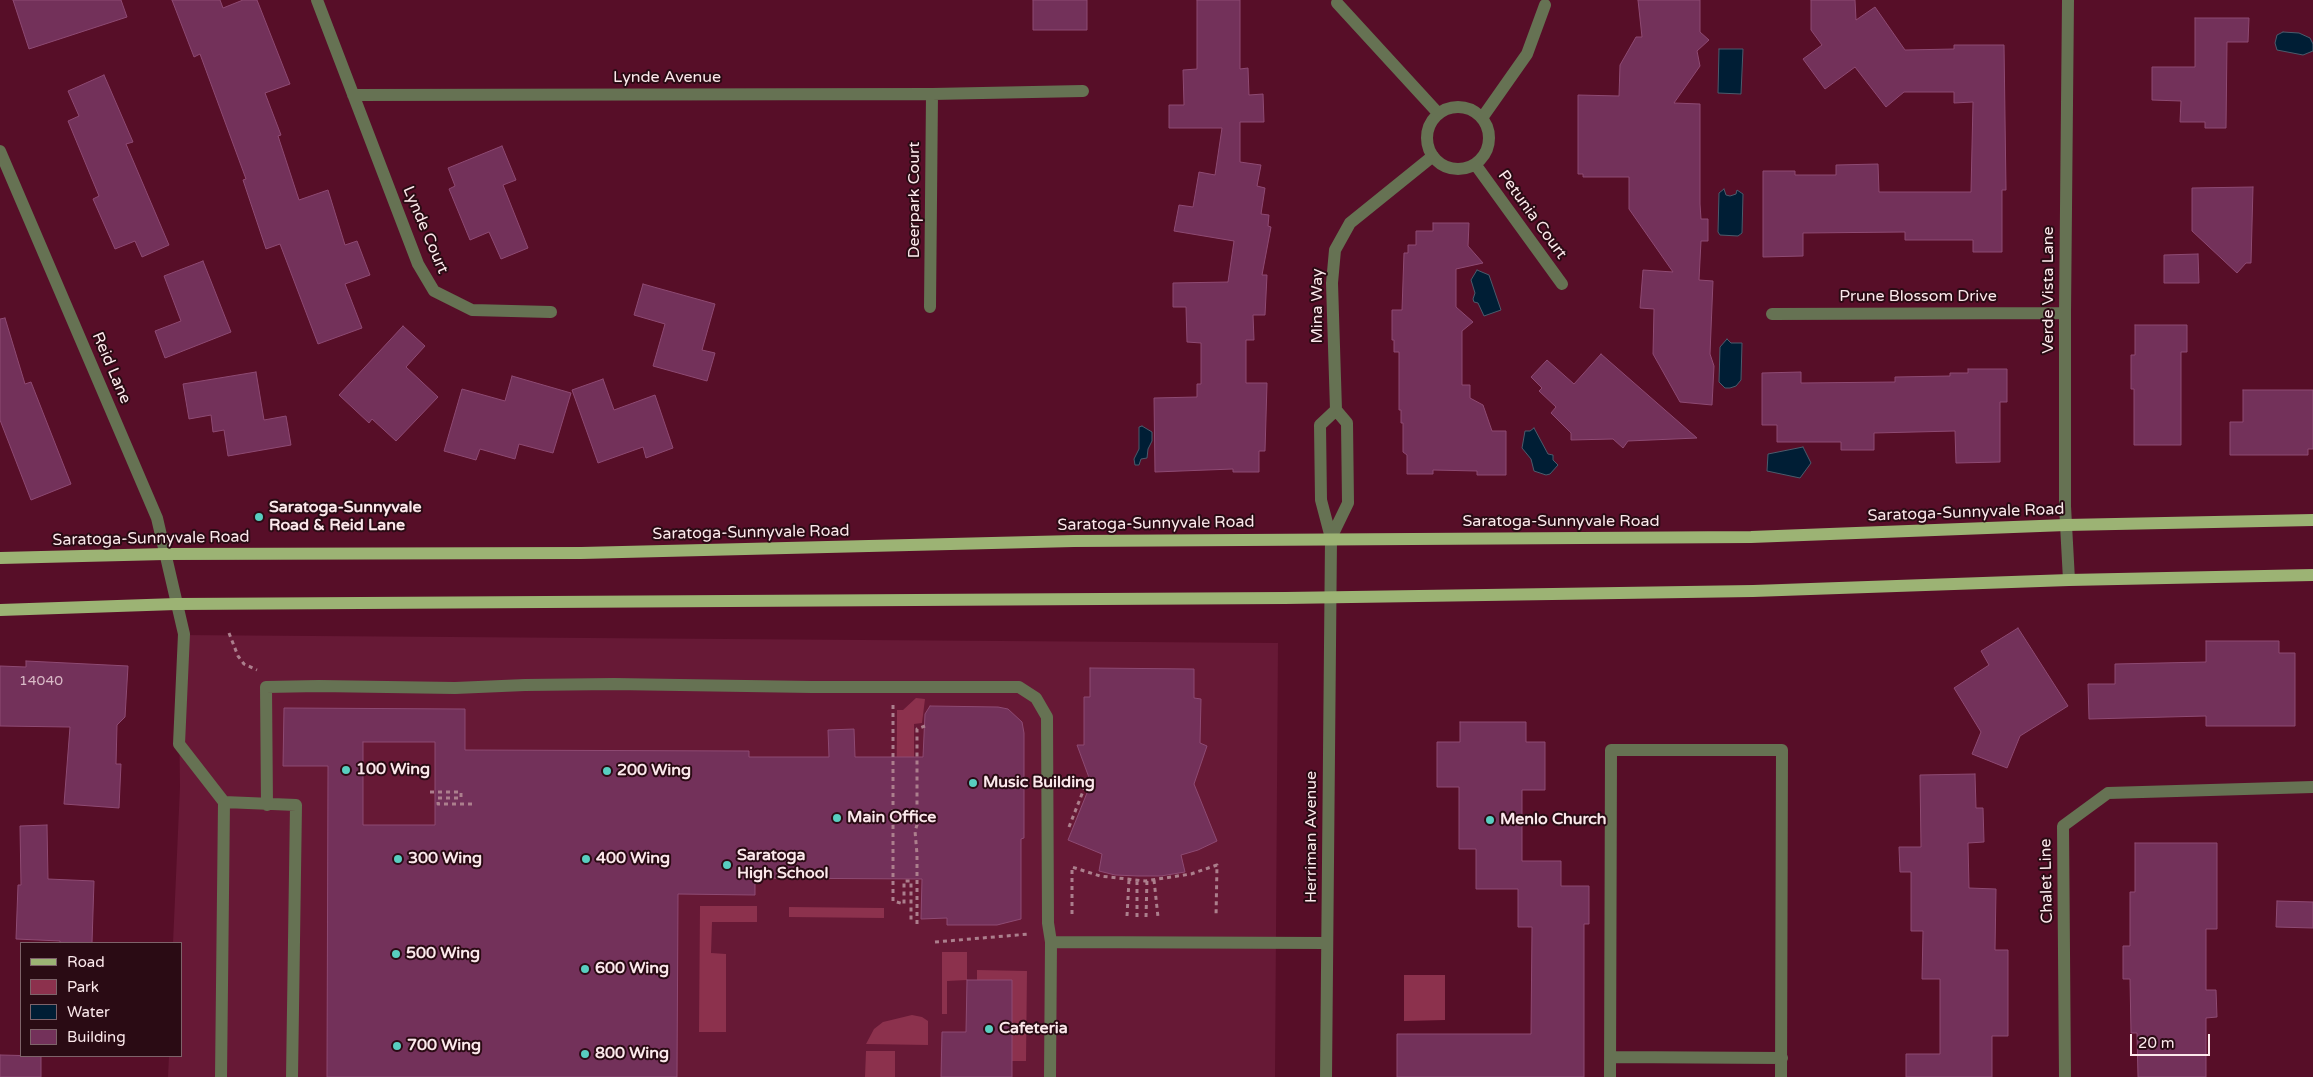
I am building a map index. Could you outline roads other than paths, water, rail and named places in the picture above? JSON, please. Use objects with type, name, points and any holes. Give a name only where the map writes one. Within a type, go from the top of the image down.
[{"type":"main road","name":"Saratoga-Sunnyvale Road","points":[[0,558],[165,554],[580,553],[1074,541],[1751,537],[2066,525],[2313,520]]},
{"type":"main road","points":[[0,610],[176,604],[1331,596],[1753,591],[2069,580],[2313,575]]},
{"type":"street","points":[[317,0],[353,95]]},
{"type":"street","name":"Verde Vista Lane","points":[[2068,0],[2065,313],[2066,525],[2069,580]]},
{"type":"street","points":[[1337,3],[1438,113]]},
{"type":"street","points":[[1482,118],[1527,54],[1545,6]]},
{"type":"street","name":"Lynde Avenue","points":[[353,95],[932,94],[1083,91]]},
{"type":"street","name":"Deerpark Court","points":[[930,307],[932,94]]},
{"type":"street","name":"Lynde Court","points":[[353,95],[418,264],[434,292],[472,310],[552,312]]},
{"type":"street","points":[[1453,106],[1469,108],[1482,118],[1488,127],[1488,148],[1476,164],[1457,169],[1447,167],[1430,152],[1427,138],[1430,124],[1438,113],[1453,106]]},
{"type":"street","name":"Reid Lane","points":[[0,151],[5,174],[157,518],[185,644],[179,744],[224,802]]},
{"type":"street","name":"Mina Way","points":[[1331,538],[1348,503],[1347,423],[1336,410],[1332,282],[1335,250],[1350,223],[1434,156]]},
{"type":"street","name":"Petunia Court","points":[[1476,164],[1562,284]]},
{"type":"street","name":"Prune Blossom Drive","points":[[1772,314],[2065,313]]},
{"type":"street","name":"Mina Way","points":[[1331,596],[1331,538],[1321,500],[1320,425],[1336,410]]},
{"type":"street","name":"Herriman Avenue","points":[[1326,1077],[1331,596]]},
{"type":"street","points":[[267,805],[266,688],[455,688],[614,684],[1019,688],[1036,698],[1046,718],[1048,923],[1052,942],[1050,1077]]},
{"type":"street","points":[[1610,1077],[1611,750],[1782,750],[1781,1077]]},
{"type":"street","name":"Chalet Line","points":[[2065,1077],[2063,826],[2108,793],[2313,787]]},
{"type":"street","points":[[221,1077],[224,802],[296,805],[292,1077]]},
{"type":"street","points":[[1052,942],[1327,943]]},
{"type":"street","points":[[1611,1057],[1782,1058]]},
{"type":"water","points":[[2283,32],[2299,33],[2310,38],[2313,44],[2313,51],[2303,55],[2277,50],[2275,43],[2277,35]]},
{"type":"water","points":[[1719,49],[1743,49],[1741,94],[1718,93]]},
{"type":"water","points":[[1724,189],[1726,195],[1736,194],[1737,190],[1743,194],[1742,233],[1738,236],[1720,235],[1718,232],[1719,193]]},
{"type":"water","points":[[1477,270],[1489,275],[1501,310],[1484,316],[1478,303],[1474,302],[1475,293],[1471,280]]},
{"type":"water","points":[[1727,339],[1731,343],[1742,343],[1741,380],[1736,386],[1730,388],[1725,388],[1719,382],[1720,347]]},
{"type":"water","points":[[1142,426],[1152,432],[1152,441],[1148,449],[1147,458],[1141,459],[1139,465],[1135,465],[1134,459],[1139,449],[1139,427]]},
{"type":"water","points":[[1534,428],[1548,454],[1553,455],[1553,460],[1558,465],[1550,474],[1546,475],[1534,471],[1531,459],[1522,448],[1525,431],[1530,431]]},
{"type":"water","points":[[1803,447],[1811,463],[1800,478],[1767,471],[1768,454]]},
{"type":"place","name":"Saratoga-Sunnyvale Road & Reid Lane","points":[[259,517]]},
{"type":"place","name":"100 Wing","points":[[346,770]]},
{"type":"place","name":"200 Wing","points":[[607,771]]},
{"type":"place","name":"Music Building","points":[[973,783]]},
{"type":"place","name":"Main Office","points":[[837,818]]},
{"type":"place","name":"Menlo Church","points":[[1490,820]]},
{"type":"place","name":"300 Wing","points":[[398,859]]},
{"type":"place","name":"400 Wing","points":[[586,859]]},
{"type":"place","name":"Saratoga High School","points":[[727,865]]},
{"type":"place","name":"500 Wing","points":[[396,954]]},
{"type":"place","name":"600 Wing","points":[[585,969]]},
{"type":"place","name":"Cafeteria","points":[[989,1029]]},
{"type":"place","name":"700 Wing","points":[[397,1046]]},
{"type":"place","name":"800 Wing","points":[[585,1054]]}]
